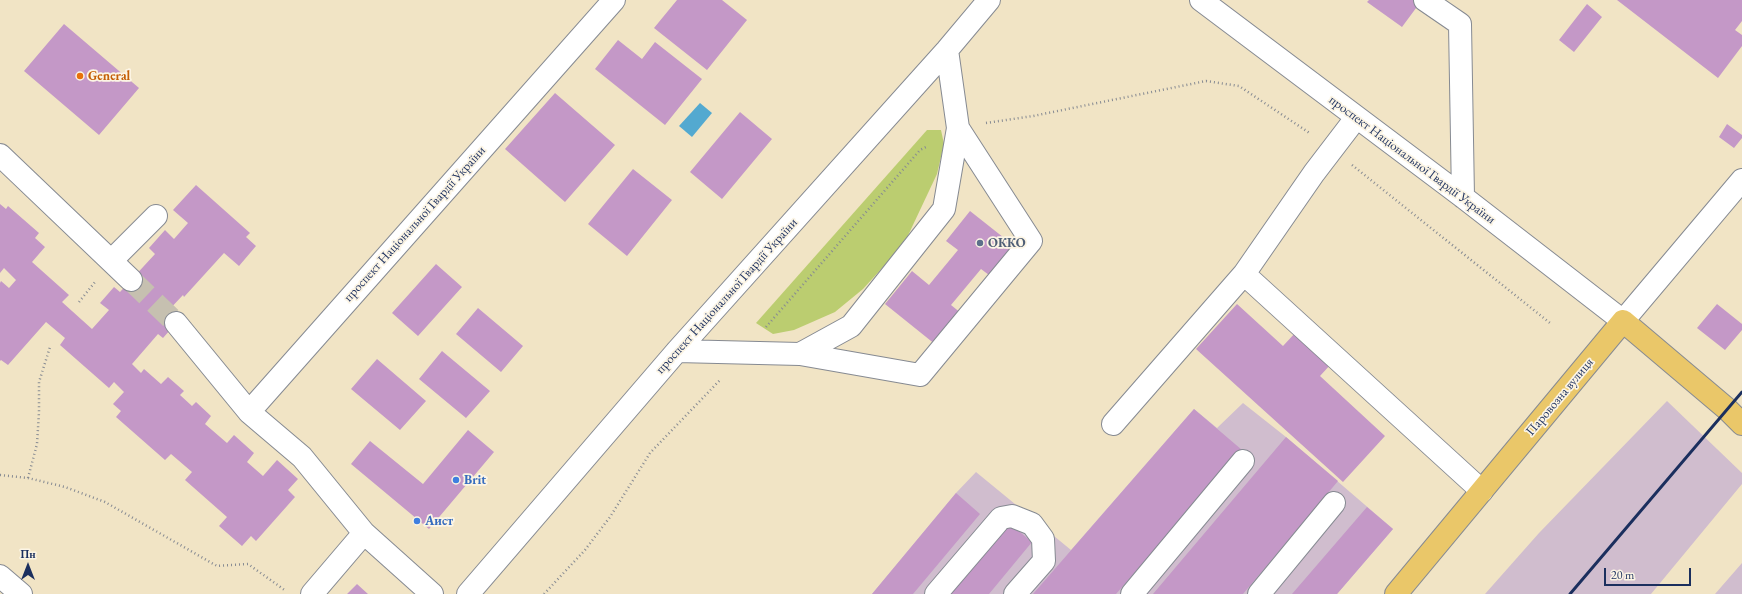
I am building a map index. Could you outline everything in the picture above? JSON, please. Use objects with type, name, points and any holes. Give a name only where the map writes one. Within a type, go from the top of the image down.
[{"type":"main road","points":[[1623,321],[1727,409],[1742,424]]},
{"type":"main road","name":"Паровозна вулиця","points":[[1396,594],[1623,321]]},
{"type":"street","name":"проспект Національної Гвардії України","points":[[249,412],[614,0]]},
{"type":"street","name":"проспект Національної Гвардії України","points":[[468,594],[677,351],[947,50],[989,0]]},
{"type":"street","name":"проспект Національної Гвардії України","points":[[1201,0],[1463,197],[1623,321]]},
{"type":"street","points":[[1425,0],[1460,24],[1463,197]]},
{"type":"street","points":[[800,354],[851,326],[944,209],[958,128],[947,50]]},
{"type":"street","points":[[1113,424],[1244,274],[1314,173],[1356,118]]},
{"type":"street","points":[[677,351],[800,354],[920,375],[1031,241],[958,128]]},
{"type":"street","points":[[0,155],[131,280]]},
{"type":"street","points":[[1623,321],[1742,180]]},
{"type":"street","points":[[111,261],[156,216]]},
{"type":"street","points":[[1244,274],[1482,491]]},
{"type":"street","points":[[176,323],[249,412],[302,457],[364,533],[432,594]]},
{"type":"street","points":[[1132,594],[1243,461]]},
{"type":"street","points":[[1259,594],[1334,503]]},
{"type":"street","points":[[936,594],[1001,518],[1012,516],[1032,524],[1043,539],[1044,561],[1015,594]]},
{"type":"street","points":[[312,594],[364,533]]},
{"type":"street","points":[[0,576],[21,594]]},
{"type":"path","points":[[28,478],[37,444],[39,382],[50,347]]},
{"type":"path","points":[[0,475],[28,478],[65,487],[105,502],[217,566],[248,564],[290,594]]},
{"type":"shaded area","points":[[1667,401],[1742,473],[1742,484],[1651,594],[1485,594],[1539,533]]},
{"type":"shaded area","points":[[1243,403],[1286,437],[1393,529],[1337,594],[872,594],[956,493],[976,472],[1071,550],[1194,409],[1217,428]]},
{"type":"shaded area","points":[[1742,563],[1742,594],[1715,594]]},
{"type":"green space","points":[[927,130],[941,130],[944,144],[937,174],[904,244],[863,289],[835,312],[794,330],[773,334],[756,323]]},
{"type":"water","points":[[700,103],[712,113],[692,137],[679,126]]},
{"type":"building","points":[[677,0],[722,0],[747,20],[707,70],[654,28]]},
{"type":"building","points":[[1369,0],[1422,0],[1402,27],[1367,2]]},
{"type":"building","points":[[1617,0],[1742,0],[1742,21],[1735,30],[1742,35],[1742,46],[1718,78]]},
{"type":"building","points":[[1587,4],[1602,17],[1574,52],[1559,40]]},
{"type":"building","points":[[64,24],[139,88],[99,135],[24,71]]},
{"type":"building","points":[[618,40],[642,59],[655,42],[702,79],[665,125],[595,69]]},
{"type":"building","points":[[555,93],[615,145],[565,202],[505,149]]},
{"type":"building","points":[[740,112],[772,139],[722,199],[690,172]]},
{"type":"building","points":[[1727,124],[1742,135],[1742,138],[1734,148],[1719,137]]},
{"type":"building","points":[[633,169],[672,200],[627,256],[588,224]]},
{"type":"building","points":[[196,185],[250,233],[246,237],[256,246],[239,266],[224,253],[184,297],[183,295],[167,312],[178,321],[163,338],[158,334],[132,364],[141,373],[144,369],[161,384],[168,377],[184,391],[180,395],[192,406],[196,402],[211,416],[205,424],[227,443],[234,435],[254,453],[247,462],[263,476],[277,460],[298,479],[288,490],[295,497],[256,541],[251,536],[242,546],[219,526],[227,517],[185,480],[192,472],[171,454],[165,460],[116,417],[121,411],[113,404],[124,392],[114,382],[109,388],[60,345],[65,338],[46,322],[8,365],[1,360],[0,361],[0,283],[1,281],[9,288],[16,280],[4,268],[0,273],[0,204],[6,209],[8,206],[39,233],[35,238],[45,247],[32,262],[69,295],[62,302],[92,329],[109,310],[100,303],[114,287],[120,292],[155,254],[149,248],[165,230],[174,239],[188,223],[173,210]]},
{"type":"building","points":[[970,211],[1013,245],[989,275],[981,269],[951,305],[967,318],[941,349],[885,304],[912,271],[929,285],[958,250],[946,241]]},
{"type":"building","points":[[436,264],[462,287],[418,336],[392,313]]},
{"type":"building","points":[[1237,304],[1283,346],[1296,332],[1331,364],[1320,376],[1385,436],[1343,482],[1196,349]]},
{"type":"building","points":[[1717,304],[1742,324],[1742,330],[1725,350],[1697,328]]},
{"type":"building","points":[[478,308],[523,346],[501,372],[456,334]]},
{"type":"building","points":[[442,351],[490,391],[466,418],[419,379]]},
{"type":"building","points":[[377,359],[426,401],[400,430],[351,389]]},
{"type":"building","points":[[1194,409],[1242,450],[1116,594],[1033,594]]},
{"type":"building","points":[[468,430],[494,452],[429,529],[351,464],[370,441],[423,484]]},
{"type":"building","points":[[1286,437],[1338,481],[1243,594],[1153,594]]},
{"type":"building","points":[[956,493],[980,514],[913,594],[872,594]]},
{"type":"building","points":[[1367,507],[1393,529],[1337,594],[1292,594]]},
{"type":"building","points":[[1009,523],[1032,542],[989,594],[950,594]]},
{"type":"building","points":[[357,584],[368,594],[347,594]]},
{"type":"tunnel","points":[[131,280],[176,323]]},
{"type":"railway","points":[[1570,594],[1742,392]]},
{"type":"place","name":"General","points":[[80,76]]},
{"type":"place","name":"ОККО","points":[[980,243]]},
{"type":"place","name":"Brit","points":[[456,480]]},
{"type":"place","name":"Аист","points":[[417,521]]}]
